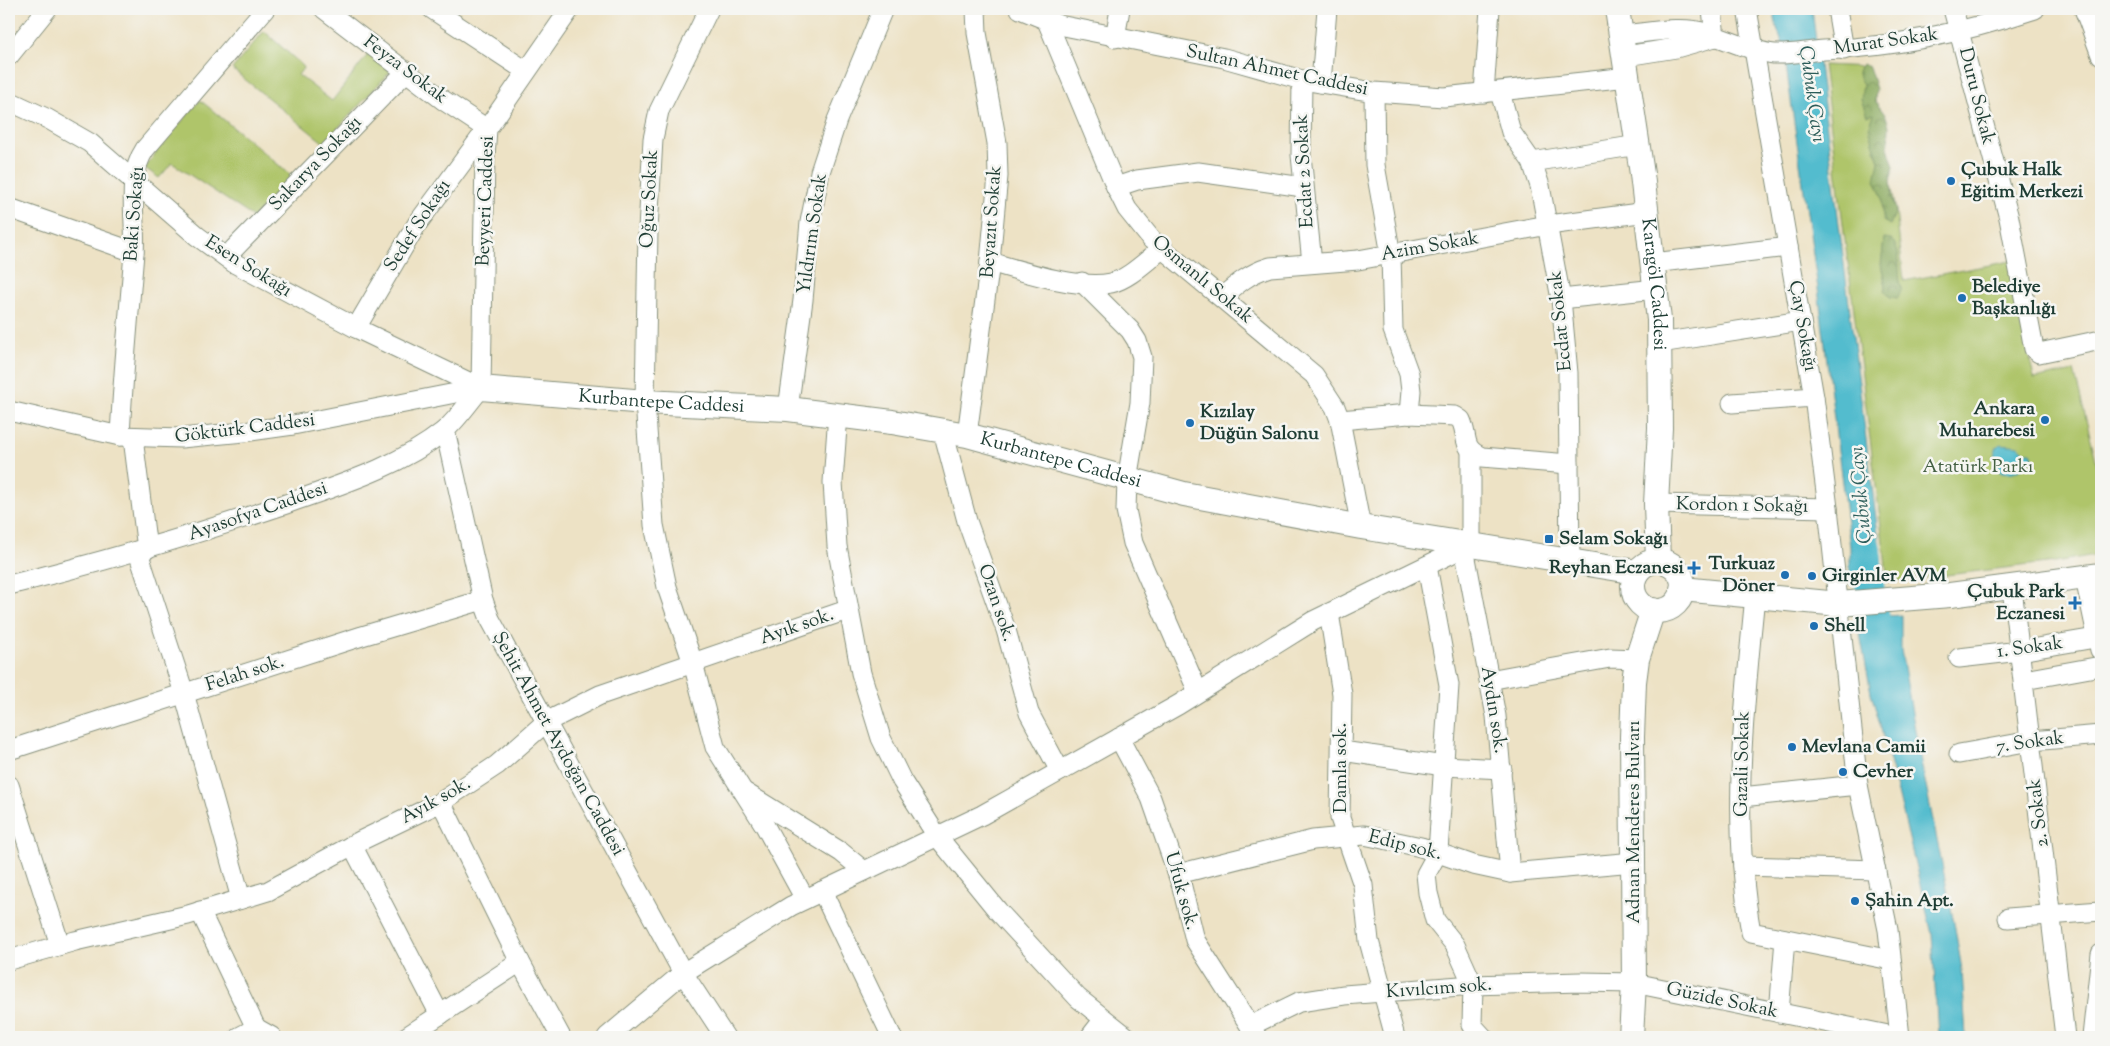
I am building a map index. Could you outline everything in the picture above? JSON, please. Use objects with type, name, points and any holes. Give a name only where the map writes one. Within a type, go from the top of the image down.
[{"type":"main road","name":"Karagöl Caddesi","points":[[1617,9],[1638,145],[1656,289],[1660,343],[1660,428],[1656,504],[1658,561]]},
{"type":"main road","name":"Kurbantepe Caddesi","points":[[481,388],[645,402],[788,409],[838,414],[967,435],[1184,494],[1468,546],[1570,560],[1637,572]]},
{"type":"main road","points":[[1658,561],[1674,567],[1679,573],[1682,589],[1676,603],[1669,608],[1653,610],[1639,602],[1633,587],[1637,572],[1643,566],[1658,561]]},
{"type":"main road","points":[[1682,589],[1839,604],[1903,600],[2012,588],[2093,576]]},
{"type":"main road","name":"Adnan Menderes Bulvarı","points":[[1632,1037],[1634,984],[1632,737],[1634,682],[1637,659],[1653,610]]},
{"type":"street","points":[[9,56],[47,9]]},
{"type":"street","name":"Baki Sokağı","points":[[241,899],[184,693],[142,551],[126,437],[124,345],[134,252],[134,181],[136,166],[145,149],[265,9]]},
{"type":"street","name":"Feyza Sokak","points":[[324,9],[443,100],[487,130]]},
{"type":"street","points":[[432,9],[526,71]]},
{"type":"street","name":"Beyyeri Caddesi","points":[[481,388],[487,130],[570,9]]},
{"type":"street","name":"Oğuz Sokak","points":[[709,9],[659,111],[653,139],[648,250],[645,402],[654,525],[667,587],[693,663],[715,748],[743,791],[805,899]]},
{"type":"street","name":"Yıldırım Sokak","points":[[788,409],[803,300],[810,222],[820,172],[837,120],[882,9]]},
{"type":"street","name":"Beyazıt Sokak","points":[[967,435],[990,262],[998,176],[997,143],[976,34],[976,9]]},
{"type":"street","name":"Sultan Ahmet Caddesi","points":[[1020,9],[1047,22],[1115,38],[1224,58],[1302,80],[1374,92],[1444,97],[1492,93],[1625,56],[1676,48],[1715,38]]},
{"type":"street","points":[[1115,38],[1120,9]]},
{"type":"street","points":[[1321,83],[1327,9]]},
{"type":"street","name":"Ecdat Sokak","points":[[1490,9],[1492,93],[1511,132],[1532,162],[1548,225],[1561,299],[1568,373],[1570,560]]},
{"type":"street","points":[[1712,9],[1715,38]]},
{"type":"street","name":"Çay Sokağı","points":[[1747,9],[1814,397],[1858,784],[1888,930],[1899,1037]]},
{"type":"street","points":[[1836,9],[1844,50]]},
{"type":"street","name":"Duru Sokak","points":[[1953,9],[1984,132],[2009,218],[2034,348],[2039,353],[2101,340]]},
{"type":"street","name":"Murat Sokak","points":[[1715,38],[1753,50],[1776,54],[1844,50],[1894,44],[1960,32],[2035,9]]},
{"type":"street","points":[[2084,9],[2101,55]]},
{"type":"street","name":"Osmanlı Sokak","points":[[1047,22],[1127,209],[1162,249],[1314,375],[1340,420],[1360,527]]},
{"type":"street","name":"Sakarya Sokağı","points":[[226,257],[406,72]]},
{"type":"street","name":"Ecdat 2 Sokak","points":[[1302,80],[1303,187],[1312,263]]},
{"type":"street","points":[[1340,420],[1409,414],[1411,391],[1409,374],[1393,330],[1391,254],[1375,165],[1374,92]]},
{"type":"street","name":"Esen Sokağı","points":[[9,101],[48,119],[90,143],[197,236],[255,276],[356,328],[481,388]]},
{"type":"street","name":"Sedef Sokağı","points":[[356,328],[416,224],[487,130]]},
{"type":"street","points":[[1532,162],[1638,145]]},
{"type":"street","points":[[1116,187],[1137,180],[1198,172],[1303,187]]},
{"type":"street","points":[[9,208],[134,252]]},
{"type":"street","name":"Azim Sokak","points":[[1222,297],[1256,271],[1270,267],[1391,254],[1548,225],[1647,212]]},
{"type":"street","points":[[1653,263],[1788,247]]},
{"type":"street","points":[[990,262],[1051,278],[1111,283],[1121,279],[1162,249]]},
{"type":"street","points":[[1082,282],[1130,330],[1137,341],[1142,357],[1140,404],[1127,480],[1126,510],[1132,543],[1198,692]]},
{"type":"street","points":[[1561,299],[1656,289]]},
{"type":"street","points":[[1660,343],[1801,321]]},
{"type":"street","name":"Ayasofya Caddesi","points":[[9,585],[142,551],[340,485],[380,468],[426,443],[445,430],[481,388]]},
{"type":"street","name":"Göktürk Caddesi","points":[[9,411],[126,437],[181,438],[244,432],[354,414],[481,388]]},
{"type":"street","points":[[1732,403],[1814,397]]},
{"type":"street","points":[[838,414],[833,482],[837,546],[847,610],[861,673],[881,738],[902,781],[937,836],[998,911],[1078,998],[1127,1037]]},
{"type":"street","name":"Aydın sok.","points":[[1409,414],[1455,416],[1462,420],[1466,444],[1471,452],[1468,546],[1496,716],[1510,873]]},
{"type":"street","name":"Şehit Ahmet Aydoğan Caddesi","points":[[445,430],[483,600],[490,619],[683,973],[725,1037]]},
{"type":"street","name":"Ozan sok.","points":[[943,431],[967,521],[1006,630],[1029,713],[1060,771]]},
{"type":"street","points":[[1471,452],[1482,458],[1569,464]]},
{"type":"street","name":"Kordon 1 Sokağı","points":[[1656,504],[1828,508]]},
{"type":"street","points":[[607,1037],[683,973],[805,899],[982,815],[1119,738],[1329,613],[1468,546]]},
{"type":"street","points":[[1427,566],[1449,685],[1438,852],[1426,874],[1428,893],[1435,920],[1456,945],[1473,985],[1472,1025],[1483,1037]]},
{"type":"street","points":[[2093,576],[2100,643]]},
{"type":"street","name":"2. Sokak","points":[[2012,588],[2065,1037]]},
{"type":"street","name":"Gazali Sokak","points":[[1755,596],[1743,712],[1741,797],[1744,866],[1751,932],[1785,939]]},
{"type":"street","name":"Felah sok.","points":[[9,750],[184,693],[483,600]]},
{"type":"street","name":"Ayık sok.","points":[[9,960],[60,945],[200,911],[268,891],[352,845],[441,802],[497,765],[546,722],[600,694],[847,610]]},
{"type":"street","name":"Damla sok.","points":[[1329,613],[1342,694],[1340,818],[1363,885],[1369,940],[1395,1037]]},
{"type":"street","name":"1. Sokak","points":[[1959,658],[2100,643]]},
{"type":"street","points":[[1489,680],[1610,658],[1637,659]]},
{"type":"street","points":[[2024,680],[2101,666]]},
{"type":"street","name":"7. Sokak","points":[[1958,754],[2031,741],[2101,735]]},
{"type":"street","name":"Ufuk sok.","points":[[1119,738],[1152,798],[1178,874],[1195,940],[1253,1032]]},
{"type":"street","points":[[1342,751],[1444,766],[1502,769]]},
{"type":"street","points":[[1741,797],[1858,784]]},
{"type":"street","points":[[9,785],[60,945]]},
{"type":"street","points":[[743,791],[841,852],[864,871]]},
{"type":"street","points":[[441,802],[520,962],[561,1037]]},
{"type":"street","name":"Edip sok.","points":[[1178,874],[1313,840],[1364,834],[1438,852],[1473,865],[1510,873],[1634,862]]},
{"type":"street","points":[[352,845],[440,1015]]},
{"type":"street","points":[[1744,866],[1876,870]]},
{"type":"street","points":[[822,891],[892,1037]]},
{"type":"street","points":[[200,911],[264,1032],[239,1037]]},
{"type":"street","points":[[2008,918],[2051,913],[2101,911]]},
{"type":"street","points":[[1779,1013],[1785,939],[1891,960]]},
{"type":"street","points":[[2092,1037],[2101,954]]},
{"type":"street","points":[[406,1037],[520,962]]},
{"type":"street","name":"Kıvılcım sok.","points":[[1253,1032],[1299,1002],[1344,995],[1473,985],[1580,982],[1634,984]]},
{"type":"street","name":"Güzide Sokak","points":[[1634,984],[1779,1013],[1820,1030],[1899,1037]]},
{"type":"street","points":[[1090,1037],[1104,1019]]},
{"type":"green space","points":[[264,31],[304,67],[298,75],[332,101],[369,53],[391,71],[324,143],[232,69]]},
{"type":"green space","points":[[1862,64],[1869,67],[1876,89],[1875,101],[1886,116],[1889,126],[1888,147],[1894,167],[1891,177],[1892,198],[1896,211],[1890,225],[1883,221],[1882,197],[1875,180],[1879,162],[1869,128],[1874,114],[1867,116],[1861,99],[1863,84],[1858,74]]},
{"type":"green space","name":"Atatürk Parkı","points":[[1823,65],[1869,67],[1896,211],[1904,281],[2011,261],[2034,379],[2074,371],[2101,480],[2101,554],[2055,562],[1888,582]]},
{"type":"green space","points":[[200,100],[292,176],[253,217],[172,163],[159,178],[145,168],[159,148]]},
{"type":"green space","points":[[1884,238],[1891,240],[1898,251],[1902,288],[1898,298],[1890,297],[1885,291],[1886,286],[1881,265]]},
{"type":"water","points":[[1773,9],[1812,9],[1884,582],[1850,585],[1850,547],[1818,289],[1783,45]]},
{"type":"water","points":[[2001,444],[2019,446],[2025,452],[2031,452],[2033,458],[2018,471],[2009,473],[1999,471],[1994,462],[1994,456],[1997,447]]},
{"type":"water","points":[[1901,615],[1901,650],[1962,970],[1966,1037],[1938,1037],[1932,934],[1893,772],[1871,693],[1857,618]]},
{"type":"waterway","name":"Çubuk Çayı","points":[[1866,547],[1870,588],[1882,656]]},
{"type":"place","name":"Çubuk Halk Eğitim Merkezi","points":[[1951,181]]},
{"type":"place","name":"Belediye Başkanlığı","points":[[1962,298]]},
{"type":"place","name":"Ankara Muharebesi","points":[[2045,420]]},
{"type":"place","name":"Kızılay Düğün Salonu","points":[[1190,423]]},
{"type":"place","name":"Selam Sokağı","points":[[1549,539]]},
{"type":"place","name":"Reyhan Eczanesi","points":[[1694,568]]},
{"type":"place","name":"Turkuaz Döner","points":[[1785,575]]},
{"type":"place","name":"Girginler AVM","points":[[1812,576]]},
{"type":"place","name":"Çubuk Park Eczanesi","points":[[2075,603]]},
{"type":"place","name":"Shell","points":[[1814,626]]},
{"type":"place","name":"Mevlana Camii","points":[[1792,747]]},
{"type":"place","name":"Cevher","points":[[1843,772]]},
{"type":"place","name":"Şahin Apt.","points":[[1855,901]]}]
